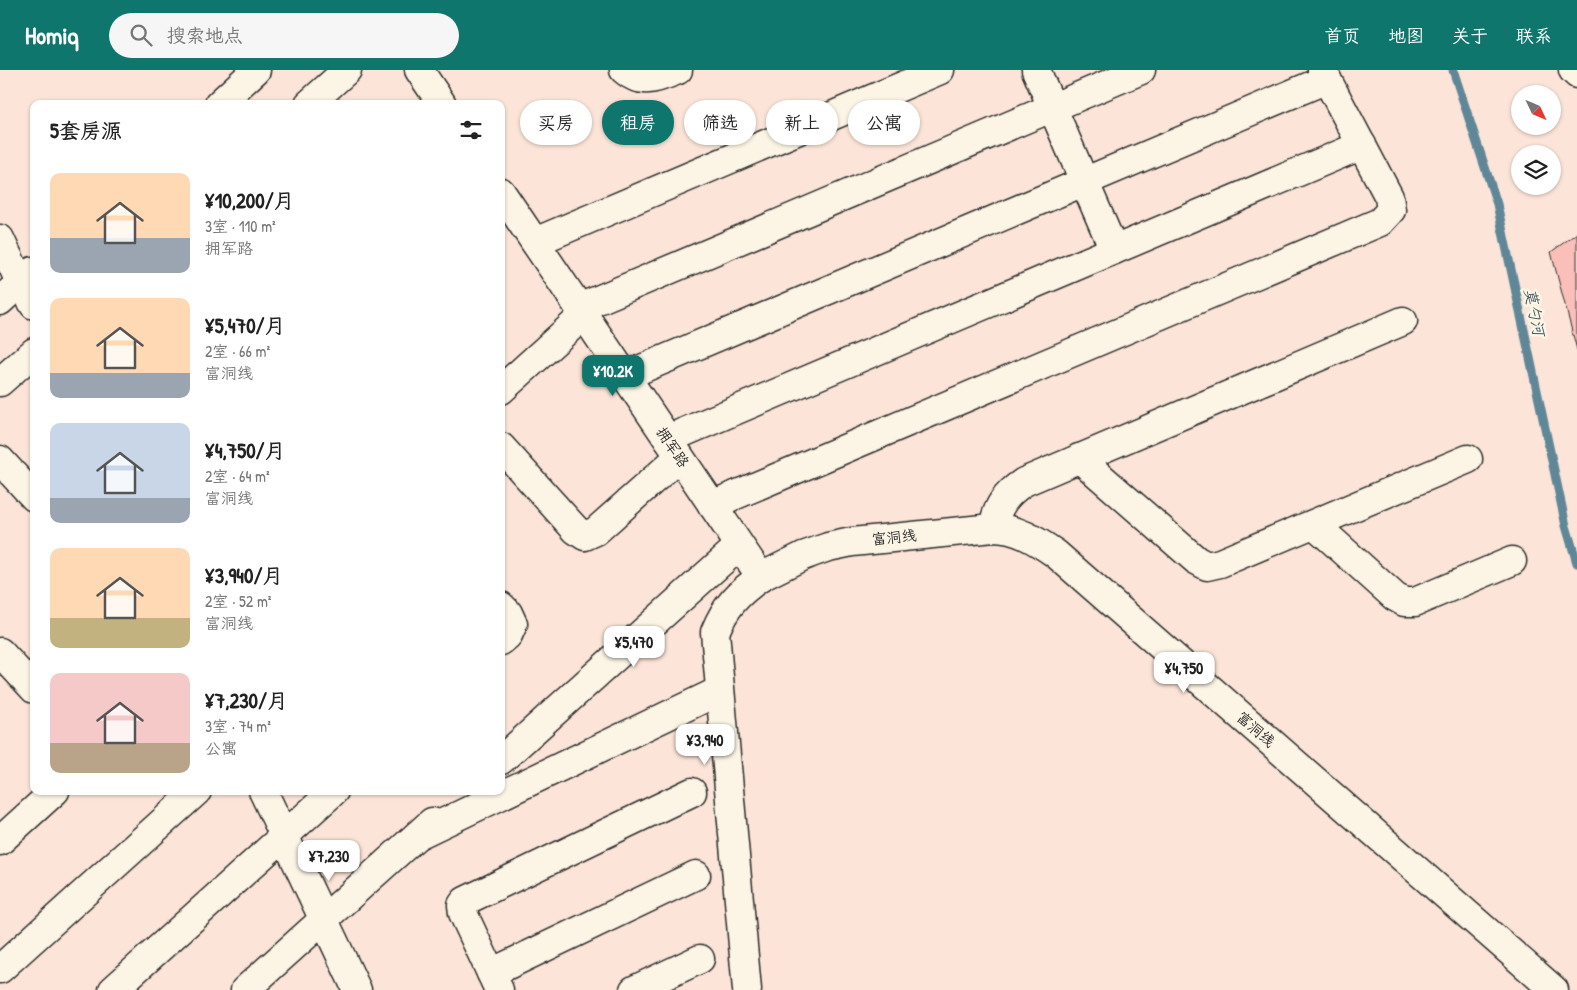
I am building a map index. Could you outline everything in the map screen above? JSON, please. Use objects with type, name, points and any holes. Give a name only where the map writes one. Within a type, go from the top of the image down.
[{"type":"street","points":[[223,100],[256,70]]},
{"type":"street","points":[[313,100],[347,70]]},
{"type":"street","points":[[419,70],[439,100]]},
{"type":"street","points":[[624,70],[631,76],[641,80],[652,79],[678,70]]},
{"type":"street","points":[[535,242],[940,70]]},
{"type":"street","points":[[1036,70],[1114,250]]},
{"type":"street","points":[[505,386],[582,312],[1141,70]]},
{"type":"street","points":[[1572,70],[1577,74]]},
{"type":"street","points":[[625,376],[1084,182],[1324,74],[1391,204],[1391,210],[1380,222],[712,505]]},
{"type":"street","points":[[505,451],[576,530],[585,536],[596,531],[673,448],[1114,250],[1362,145]]},
{"type":"street","name":"拥军路","points":[[505,198],[761,577]]},
{"type":"street","points":[[0,239],[29,286],[0,301]]},
{"type":"street","points":[[993,528],[996,514],[1002,501],[1012,490],[1024,482],[1403,321]]},
{"type":"street","points":[[0,382],[30,356]]},
{"type":"street","points":[[1079,458],[1196,560],[1207,566],[1220,563],[1468,459]]},
{"type":"street","points":[[0,460],[30,493]]},
{"type":"street","points":[[1314,524],[1395,597],[1404,602],[1415,602],[1512,561]]},
{"type":"street","name":"富洞线","points":[[747,990],[715,632],[722,615],[733,600],[761,577],[803,556],[828,547],[844,543],[993,528],[1019,532],[1056,554],[1554,990]]},
{"type":"street","points":[[505,756],[739,546]]},
{"type":"street","points":[[505,610],[513,624],[508,636],[505,638]]},
{"type":"street","points":[[0,652],[30,685]]},
{"type":"street","points":[[505,793],[719,691]]},
{"type":"street","points":[[692,792],[465,901],[462,905],[463,913],[495,982],[696,875]]},
{"type":"street","points":[[0,841],[51,795]]},
{"type":"street","points":[[0,969],[193,795]]},
{"type":"street","points":[[265,795],[357,990]]},
{"type":"street","points":[[114,990],[330,795]]},
{"type":"street","points":[[245,990],[462,795]]},
{"type":"street","points":[[418,835],[502,795]]},
{"type":"street","points":[[634,990],[700,958]]},
{"type":"building","points":[[1577,233],[1577,350],[1551,252]]},
{"type":"waterway","name":"莫勺河","points":[[1453,70],[1497,204],[1566,526],[1577,563]]}]
